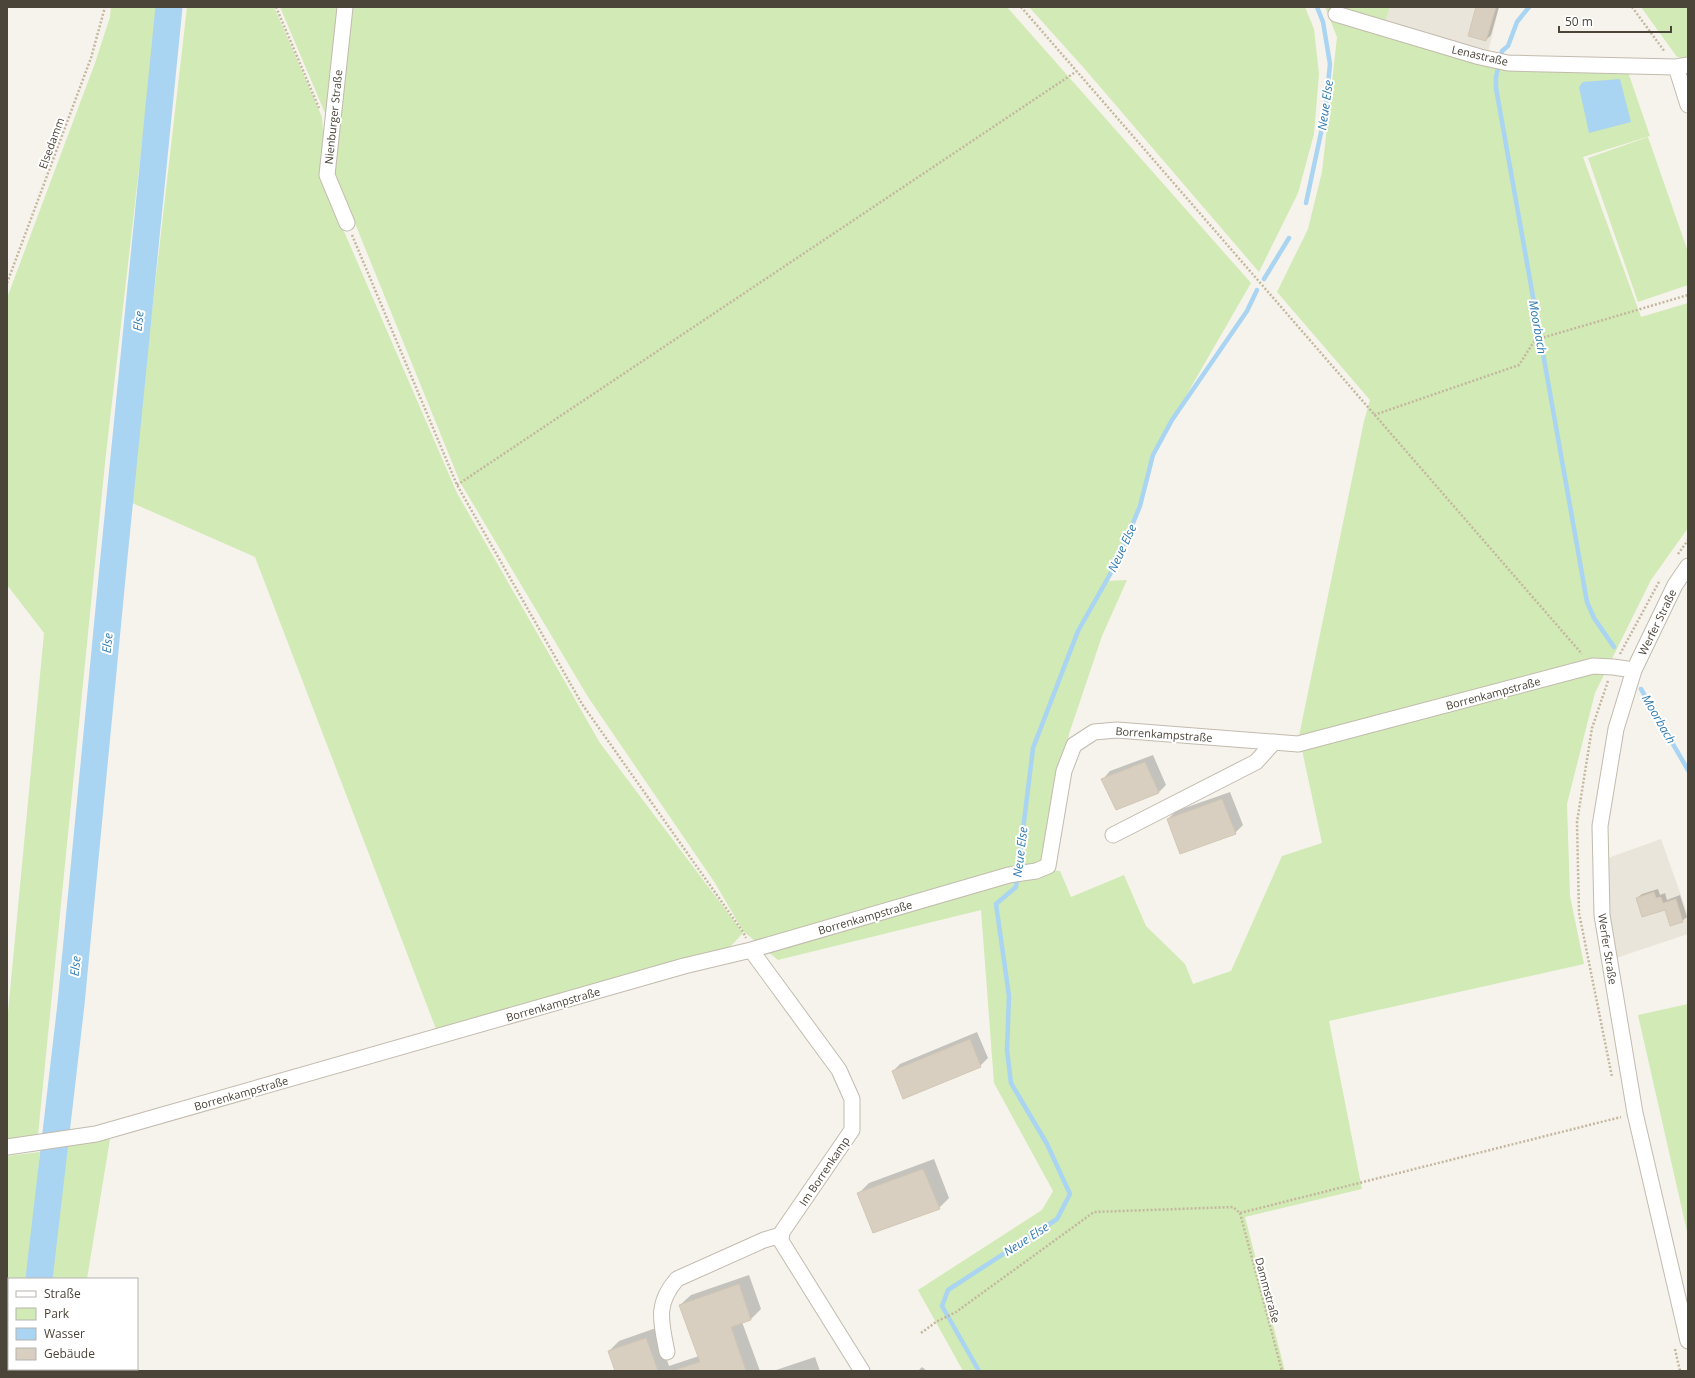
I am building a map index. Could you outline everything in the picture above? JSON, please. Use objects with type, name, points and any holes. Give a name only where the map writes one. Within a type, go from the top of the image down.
[{"type":"street","name":"Nienburger Straße","points":[[345,7],[327,175],[347,223]]},
{"type":"street","name":"Lenastraße","points":[[1336,14],[1480,57],[1508,62],[1682,66]]},
{"type":"street","points":[[1682,66],[1688,105]]},
{"type":"street","name":"Werfer Straße","points":[[1688,566],[1675,585],[1634,670],[1616,729],[1600,826],[1602,915],[1635,1113],[1688,1341]]},
{"type":"street","name":"Borrenkampstraße","points":[[7,1147],[96,1134],[684,966],[751,950],[1009,875],[1036,871],[1048,866],[1064,771],[1074,745],[1094,732],[1117,730],[1298,744],[1593,666],[1634,670]]},
{"type":"street","points":[[1113,835],[1256,762],[1274,742]]},
{"type":"street","name":"Im Borrenkamp","points":[[751,950],[839,1070],[852,1099],[852,1130],[782,1232],[782,1236]]},
{"type":"street","points":[[667,1352],[660,1321],[662,1307],[677,1279],[764,1240],[782,1236],[781,1240],[862,1371]]},
{"type":"path","name":"Elsedamm","points":[[7,283],[91,58],[105,7]]},
{"type":"path","points":[[276,7],[322,114]]},
{"type":"path","points":[[1021,7],[1593,666]]},
{"type":"path","points":[[1632,7],[1682,66]]},
{"type":"path","points":[[457,485],[1077,71]]},
{"type":"path","points":[[347,223],[457,485],[582,704],[743,932],[751,950]]},
{"type":"path","points":[[1374,415],[1519,365],[1535,340],[1688,295]]},
{"type":"path","points":[[920,1333],[936,1322],[956,1312],[1094,1212],[1233,1207],[1240,1213],[1635,1113]]},
{"type":"path","name":"Dammstraße","points":[[1240,1213],[1282,1371]]},
{"type":"shaded area","points":[[1390,7],[1499,7],[1488,53],[1385,23]]},
{"type":"shaded area","points":[[1661,839],[1688,915],[1688,934],[1616,958],[1606,897],[1605,859]]},
{"type":"green space","points":[[111,7],[156,7],[150,74],[105,463],[38,1135],[7,1139],[7,1023],[44,633],[7,585],[7,298],[95,63],[110,17]]},
{"type":"green space","points":[[187,7],[274,7],[322,117],[324,142],[321,178],[457,493],[600,743],[743,933],[729,948],[436,1029],[255,557],[130,502]]},
{"type":"green space","points":[[280,7],[1007,7],[1251,283],[1153,453],[1140,505],[1107,581],[1127,580],[1102,636],[1069,734],[1043,870],[1060,871],[1071,897],[1124,875],[1146,926],[1185,964],[1193,984],[1231,971],[1282,856],[1322,843],[1299,736],[1364,421],[1370,400],[1277,292],[1308,229],[1322,172],[1337,37],[1325,7],[1390,7],[1381,36],[1512,71],[1628,72],[1650,136],[1583,157],[1641,317],[1688,303],[1688,528],[1651,580],[1595,693],[1567,804],[1570,896],[1584,964],[1329,1021],[1362,1189],[1245,1217],[1285,1371],[963,1371],[918,1290],[1042,1210],[1053,1191],[994,1083],[981,910],[778,960],[743,931],[715,883],[588,697],[460,482],[335,174],[336,139]]},
{"type":"green space","points":[[1029,7],[1305,7],[1314,29],[1319,74],[1314,134],[1298,193],[1259,272],[1083,67]]},
{"type":"green space","points":[[1641,7],[1688,7],[1688,59],[1677,57]]},
{"type":"green space","points":[[1648,137],[1688,252],[1688,285],[1638,302],[1588,158]]},
{"type":"green space","points":[[1688,1004],[1688,1236],[1638,1015]]},
{"type":"green space","points":[[110,1139],[87,1278],[45,1278],[59,1148]]},
{"type":"green space","points":[[40,1152],[28,1278],[8,1278],[8,1370],[20,1371],[7,1371],[7,1156]]},
{"type":"green space","points":[[36,1370],[72,1370],[71,1371]]},
{"type":"water","points":[[1620,79],[1631,122],[1589,133],[1579,87],[1583,82]]},
{"type":"building","points":[[1476,7],[1496,7],[1486,41],[1468,36]]},
{"type":"building","points":[[1145,762],[1159,793],[1116,810],[1101,779]]},
{"type":"building","points":[[1222,799],[1236,834],[1180,854],[1167,819]]},
{"type":"building","points":[[1654,892],[1656,898],[1661,897],[1663,903],[1676,899],[1683,922],[1670,926],[1665,910],[1642,917],[1636,898]]},
{"type":"building","points":[[970,1039],[981,1067],[903,1099],[892,1071]]},
{"type":"building","points":[[923,1169],[940,1209],[873,1233],[857,1193]]},
{"type":"building","points":[[739,1284],[751,1320],[731,1327],[746,1371],[679,1371],[678,1369],[700,1362],[679,1305]]},
{"type":"building","points":[[646,1338],[658,1371],[615,1371],[608,1351]]},
{"type":"waterway","name":"Else","points":[[39,1278],[71,1004],[169,7]]},
{"type":"waterway","name":"Neue Else","points":[[1306,203],[1325,114],[1330,64],[1323,22],[1317,7]]},
{"type":"waterway","name":"Moorbach","points":[[1529,7],[1517,22],[1508,46],[1502,51],[1496,77],[1496,88],[1587,602],[1594,618],[1614,647]]},
{"type":"waterway","name":"Neue Else","points":[[1264,279],[1289,238]]},
{"type":"waterway","name":"Neue Else","points":[[979,1371],[942,1306],[948,1290],[1057,1219],[1070,1194],[1047,1144],[1011,1083],[1007,1050],[1009,996],[996,904],[1016,887],[1033,748],[1078,631],[1117,562],[1140,506],[1153,455],[1172,420],[1247,311],[1257,290]]},
{"type":"waterway","name":"Moorbach","points":[[1641,689],[1688,770]]}]
